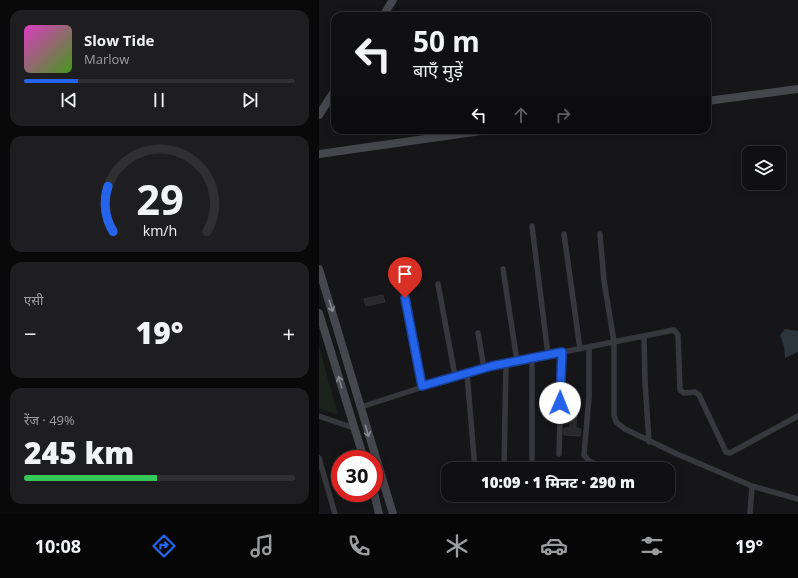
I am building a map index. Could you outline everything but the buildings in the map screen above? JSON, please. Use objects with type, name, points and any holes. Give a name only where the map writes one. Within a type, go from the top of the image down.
[{"type":"street","points":[[386,12],[393,0]]},
{"type":"street","points":[[711,100],[798,89]]},
{"type":"street","points":[[319,115],[331,96]]},
{"type":"street","points":[[319,154],[460,134]]},
{"type":"street","points":[[531,226],[548,355]]},
{"type":"street","points":[[564,234],[580,349]]},
{"type":"street","points":[[600,234],[604,281],[614,342],[614,419],[619,425],[649,442],[752,486],[798,499]]},
{"type":"street","points":[[319,269],[393,514]]},
{"type":"street","points":[[503,269],[517,361]]},
{"type":"street","points":[[438,284],[455,376]]},
{"type":"street","points":[[403,286],[410,330],[422,386]]},
{"type":"street","points":[[319,314],[360,450]]},
{"type":"street","points":[[361,408],[422,386],[484,368],[674,330],[677,332],[680,390],[684,393],[695,392],[699,395],[726,452],[730,453],[798,416]]},
{"type":"street","points":[[478,333],[484,368]]},
{"type":"street","points":[[644,336],[645,388],[649,442]]},
{"type":"street","points":[[589,347],[589,397],[585,457],[595,462]]},
{"type":"street","points":[[559,454],[562,352]]},
{"type":"street","points":[[532,358],[532,462]]},
{"type":"street","points":[[504,462],[506,364]]},
{"type":"street","points":[[467,373],[474,462]]},
{"type":"street","points":[[319,416],[354,428]]},
{"type":"street","points":[[319,458],[335,514]]},
{"type":"street","points":[[750,514],[752,486]]},
{"type":"street","points":[[376,502],[379,514]]},
{"type":"shaded area","points":[[785,329],[798,331],[798,352],[785,358],[784,346],[780,335]]},
{"type":"shaded area","points":[[319,347],[338,415],[319,408]]},
{"type":"route","points":[[405,298],[422,386],[492,366],[562,352],[560,403]]}]
